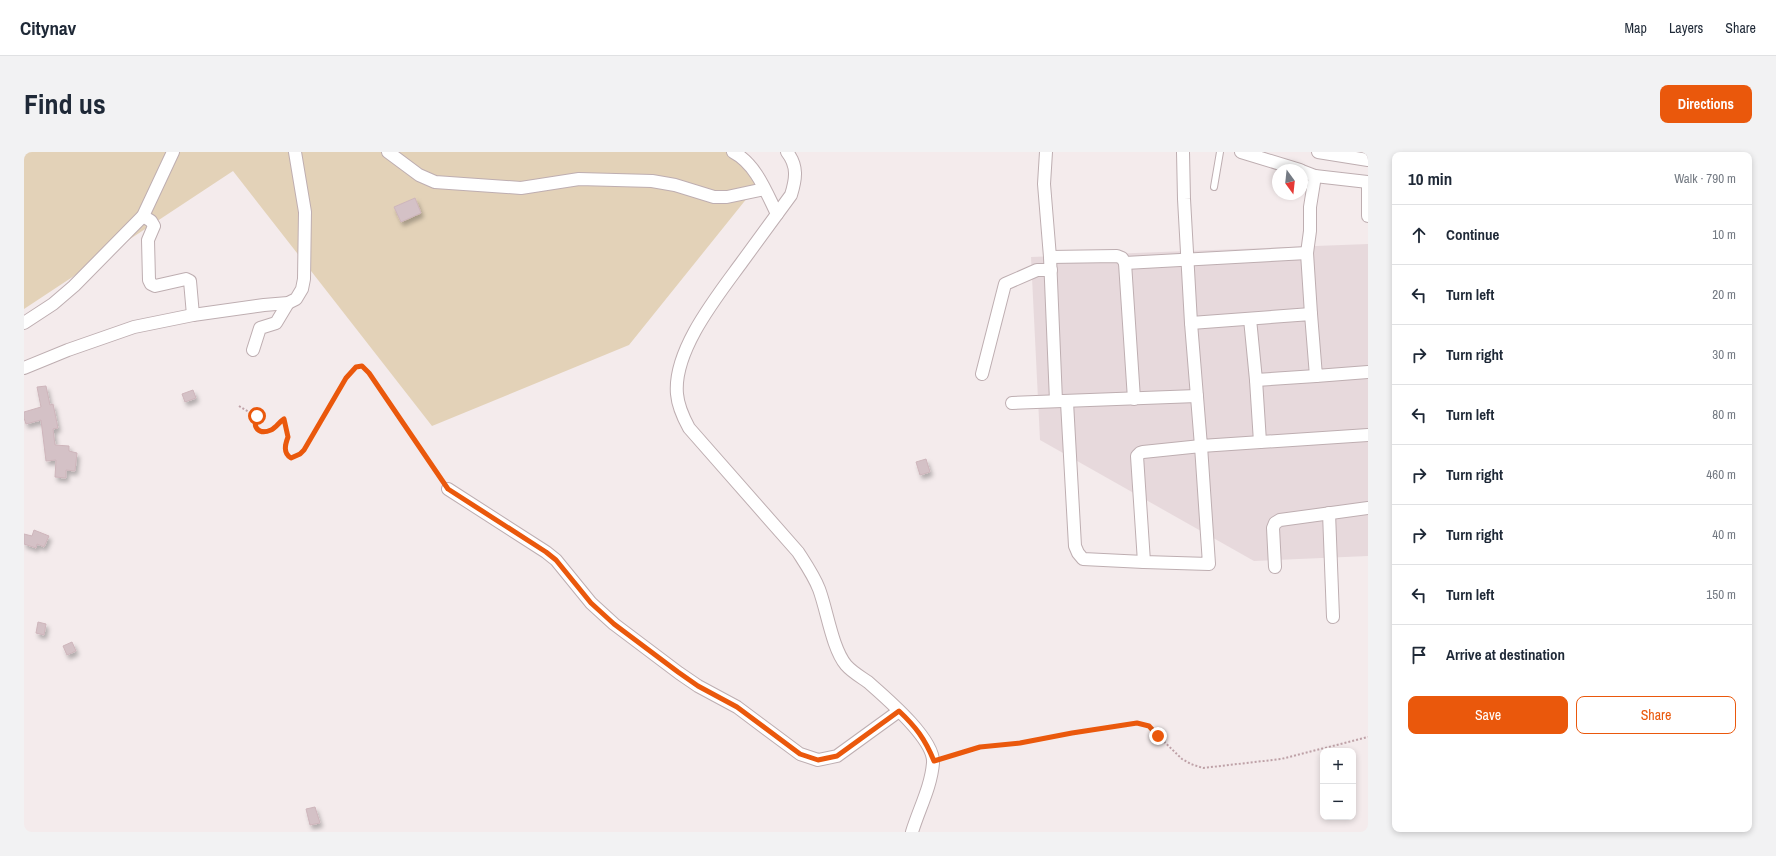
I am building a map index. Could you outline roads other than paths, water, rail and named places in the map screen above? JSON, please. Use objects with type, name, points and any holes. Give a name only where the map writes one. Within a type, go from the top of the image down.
[{"type":"street","points":[[24,323],[53,304],[74,286],[143,216],[173,152]]},
{"type":"street","points":[[24,368],[120,332],[193,315],[288,303],[296,299],[302,289],[304,279],[305,212],[295,152]]},
{"type":"street","points":[[388,152],[419,175],[435,182],[522,188],[579,179],[652,181],[675,185],[714,198],[727,197],[764,189]]},
{"type":"street","points":[[733,152],[742,157],[749,164],[777,214]]},
{"type":"street","points":[[787,152],[796,169],[795,183],[791,195],[713,302],[688,342],[680,368],[676,393],[680,411],[689,428],[798,552],[806,564],[819,588],[839,652],[847,666],[915,725],[927,743],[934,761],[928,790],[912,832]]},
{"type":"street","points":[[1046,152],[1044,184],[1061,402],[1075,546],[1083,559],[1209,564],[1191,323],[1183,152]]},
{"type":"street","points":[[1241,152],[1281,164]]},
{"type":"street","points":[[1318,152],[1368,160]]},
{"type":"street","points":[[1308,173],[1315,176],[1368,182],[1368,216]]},
{"type":"street","points":[[1315,176],[1310,207],[1310,231],[1307,253],[1316,376]]},
{"type":"street","points":[[143,216],[152,221],[154,226],[148,240],[147,249],[149,280],[151,284],[155,286],[186,279],[190,281],[193,315]]},
{"type":"street","points":[[1125,263],[1307,253]]},
{"type":"street","points":[[1050,258],[1116,256],[1122,258],[1125,263],[1134,399]]},
{"type":"street","points":[[982,374],[1005,284],[1037,270],[1051,270]]},
{"type":"street","points":[[253,350],[260,328],[276,323],[288,303]]},
{"type":"street","points":[[1191,323],[1311,314]]},
{"type":"street","points":[[1250,319],[1260,442]]},
{"type":"street","points":[[1256,380],[1368,372]]},
{"type":"street","points":[[1012,403],[1197,396]]},
{"type":"street","points":[[1144,562],[1137,456],[1140,453],[1201,446],[1368,435]]},
{"type":"street","points":[[448,489],[546,552],[556,560],[591,603],[614,624],[698,686],[737,707],[800,754],[818,760],[837,756],[899,711]]},
{"type":"street","points":[[1275,567],[1273,528],[1275,523],[1280,520],[1368,508]]},
{"type":"street","points":[[1329,513],[1333,617]]},
{"type":"lane","points":[[1214,187],[1220,152]]}]
